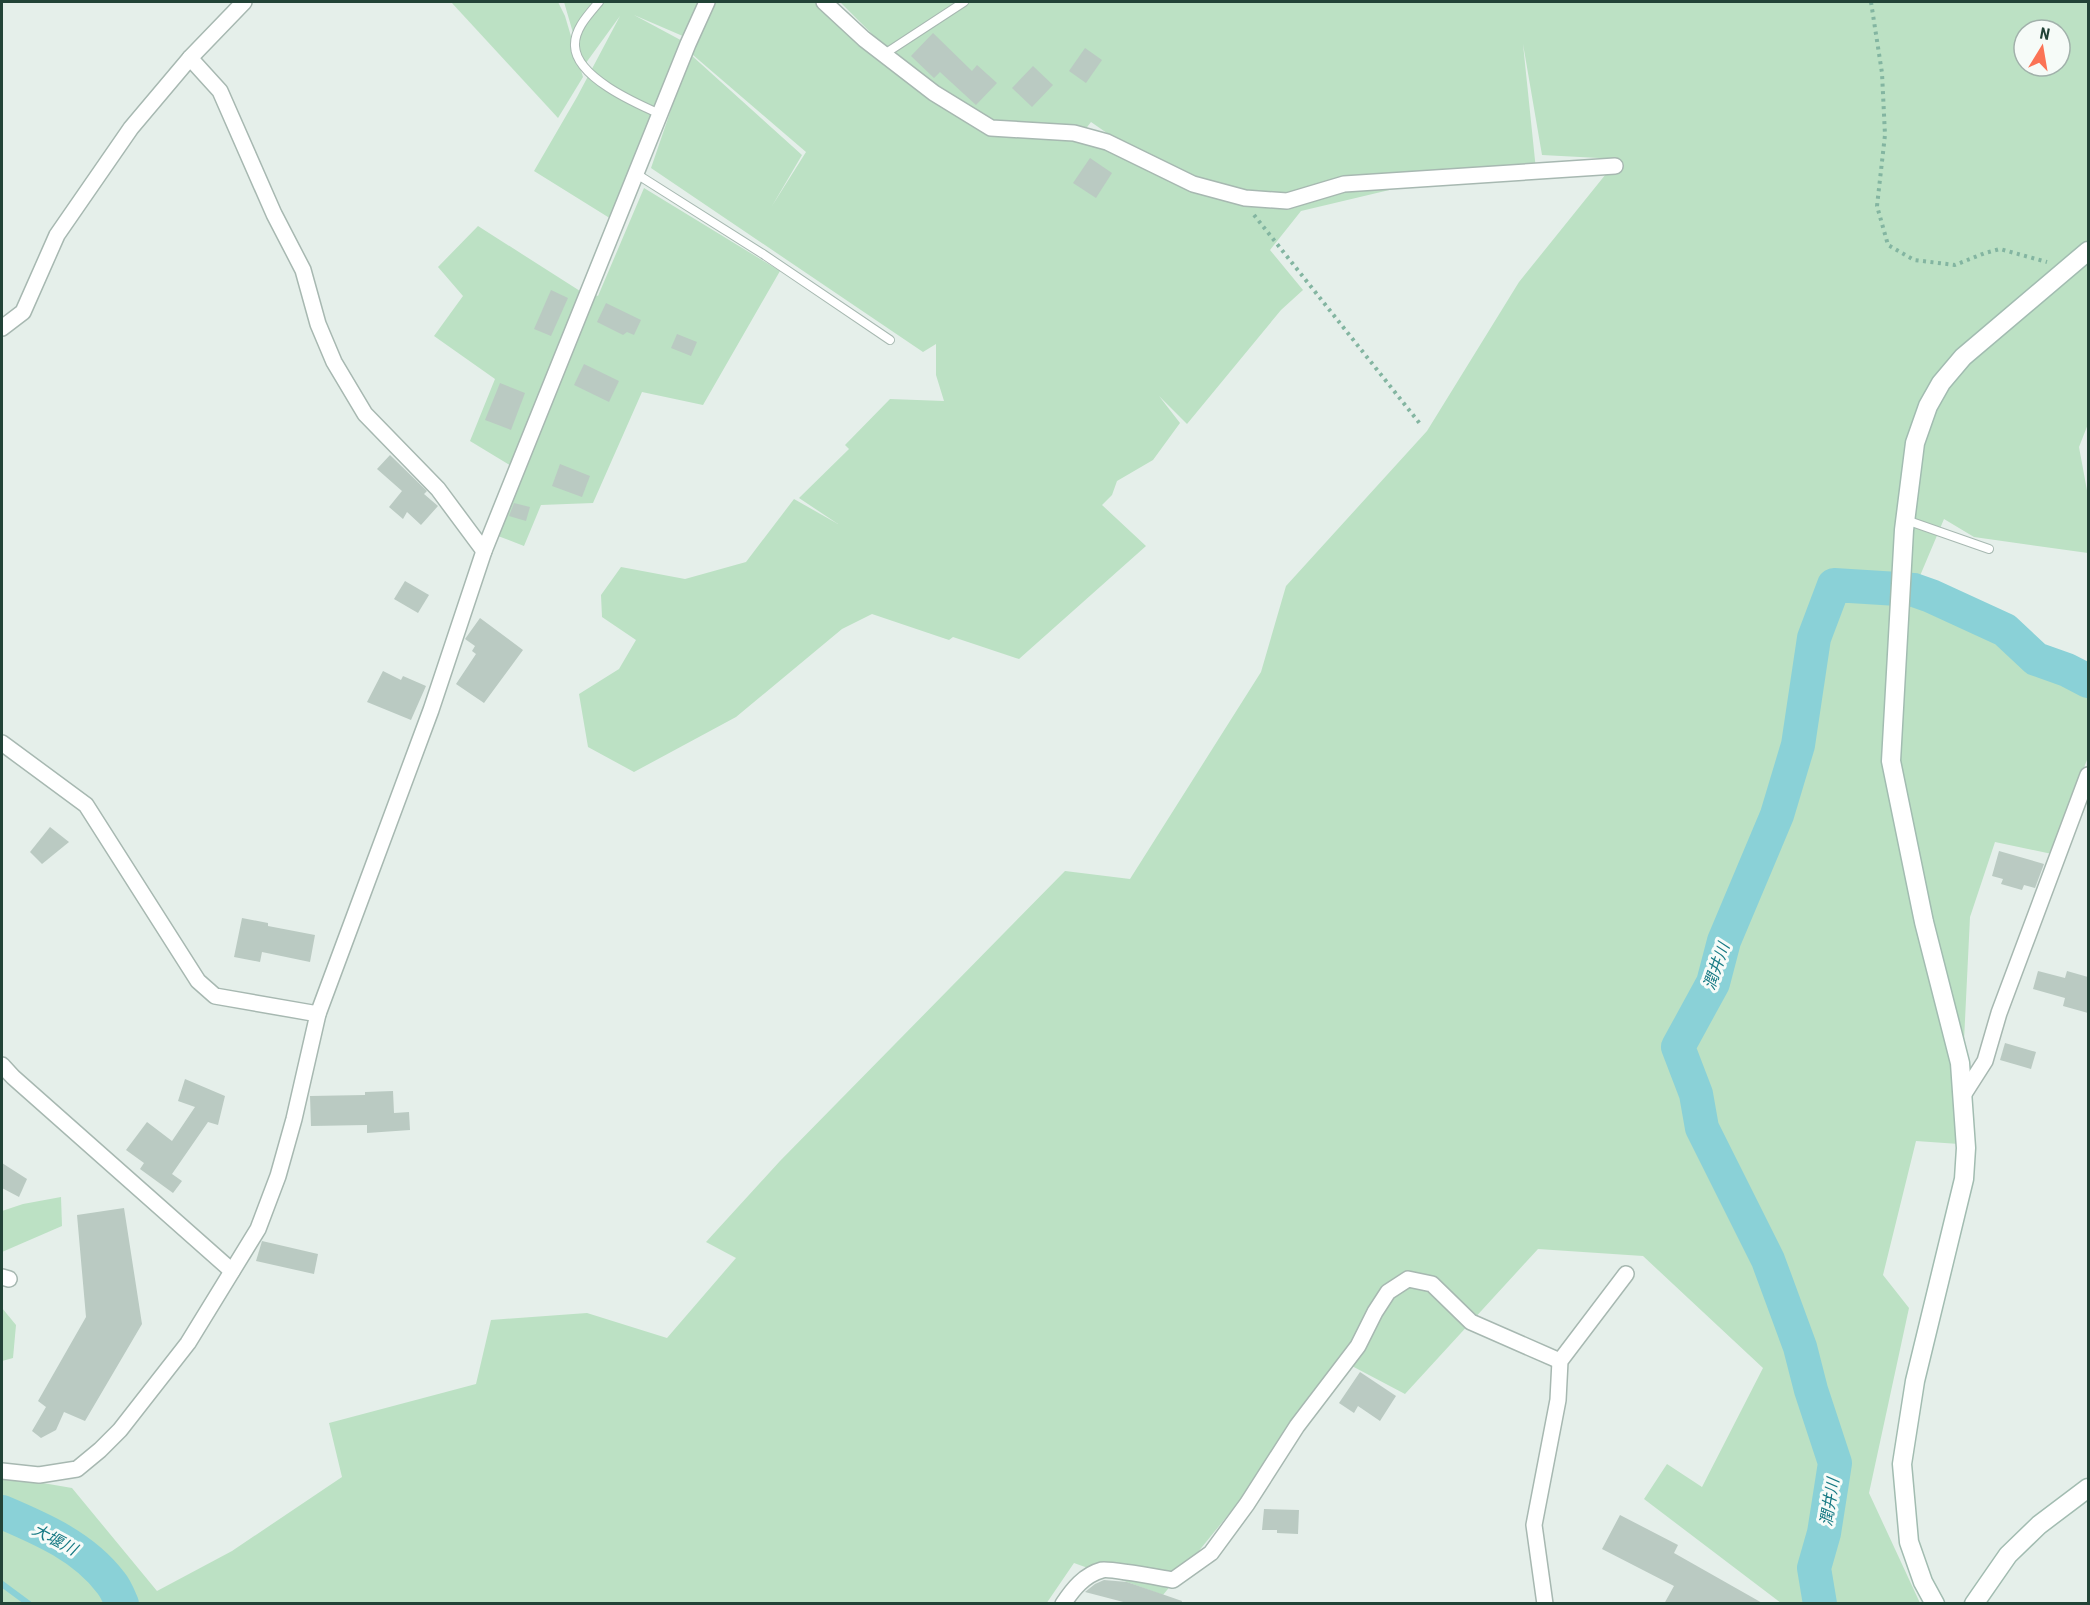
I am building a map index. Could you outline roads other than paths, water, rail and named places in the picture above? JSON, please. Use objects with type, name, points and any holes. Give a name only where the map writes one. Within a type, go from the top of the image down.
[{"type":"street","points":[[2,328],[23,312],[57,235],[131,128],[190,58],[244,2]]},
{"type":"street","points":[[2,1471],[39,1475],[77,1469],[100,1450],[120,1430],[188,1343],[258,1229],[278,1176],[296,1111],[318,1014],[431,710],[484,550],[635,173],[707,2]]},
{"type":"street","points":[[824,2],[864,39],[934,93],[991,128],[1074,133],[1107,142],[1193,184],[1238,196],[1287,201],[1344,184],[1615,166]]},
{"type":"street","points":[[190,58],[220,91],[274,214],[303,270],[318,324],[334,362],[365,414],[438,489],[484,550]]},
{"type":"street","points":[[1935,1604],[1923,1582],[1909,1542],[1902,1464],[1915,1381],[1964,1179],[1966,1148],[1960,1063],[1924,922],[1891,761],[1905,525],[1915,443],[1928,406],[1941,383],[1963,357],[2088,251]]},
{"type":"street","points":[[2,743],[86,805],[198,981],[206,989],[215,996],[318,1014]]},
{"type":"street","points":[[1962,1097],[1985,1061],[1999,1013],[2088,779]]},
{"type":"street","points":[[2,1065],[232,1272]]},
{"type":"street","points":[[1545,1604],[1534,1525],[1558,1400],[1560,1361],[1626,1274]]},
{"type":"street","points":[[1063,1604],[1081,1582],[1104,1569],[1173,1580],[1211,1553],[1247,1504],[1297,1426],[1358,1346],[1388,1292],[1408,1279],[1432,1284],[1471,1322],[1560,1361]]},
{"type":"street","points":[[1974,1604],[2008,1555],[2039,1525],[2088,1488]]},
{"type":"lane","points":[[599,2],[579,28],[575,47],[583,67],[627,98],[660,114]]},
{"type":"lane","points":[[889,51],[964,2]]},
{"type":"lane","points":[[635,173],[763,254],[890,340]]},
{"type":"lane","points":[[1905,525],[1989,549]]},
{"type":"waterway","name":"潤井川","points":[[1820,1604],[1814,1568],[1824,1533],[1835,1463],[1811,1390],[1800,1347],[1768,1260],[1702,1128],[1696,1094],[1678,1047],[1713,983],[1724,941],[1777,815],[1798,745],[1814,638],[1834,585],[1914,590],[1931,596],[2005,630],[2036,659],[2067,670],[2088,681]]},
{"type":"waterway","name":"大堰川","points":[[2,1512],[47,1532],[75,1549],[100,1570],[113,1585],[122,1604]]},
{"type":"waterway","points":[[2,1584],[29,1604]]}]
